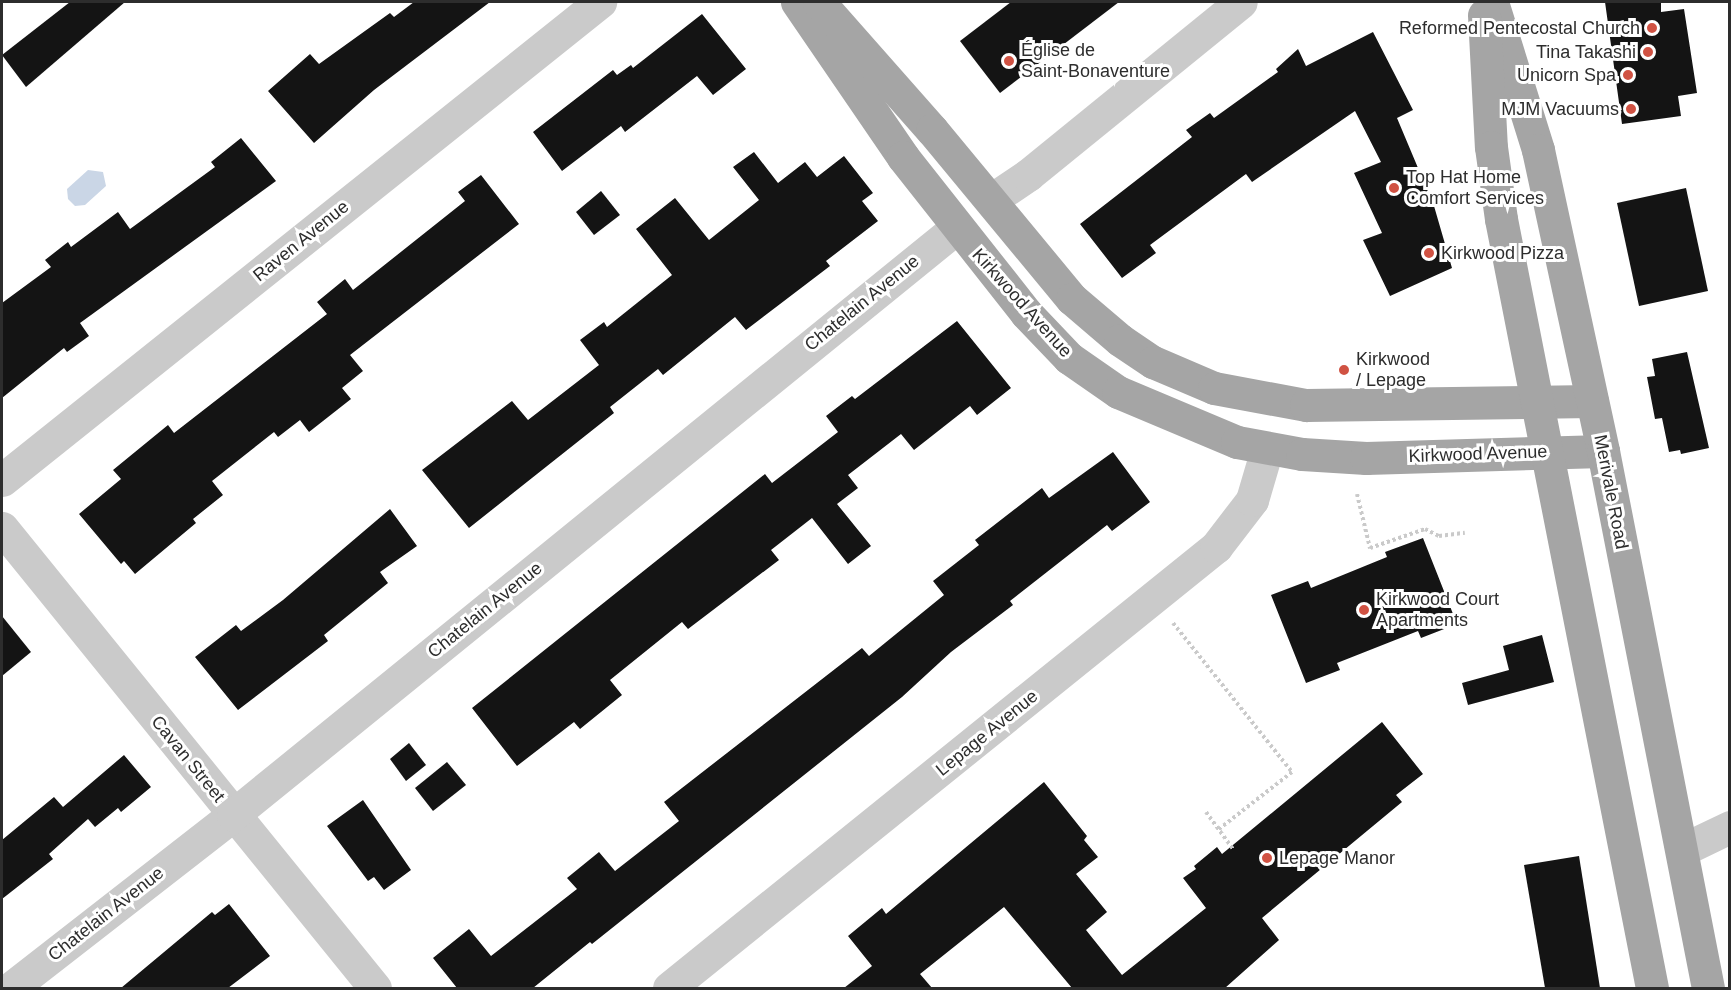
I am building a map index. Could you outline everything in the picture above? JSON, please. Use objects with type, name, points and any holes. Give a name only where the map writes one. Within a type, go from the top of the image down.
[{"type":"main road","name":"Kirkwood Avenue","points":[[797,2],[903,157],[956,228],[1026,313],[1096,380],[1167,416],[1267,449],[1366,458],[1603,451]]},
{"type":"main road","points":[[819,2],[991,200],[1072,299],[1120,340],[1180,376],[1239,395],[1306,405],[1592,401]]},
{"type":"main road","points":[[1483,2],[1491,147],[1535,402],[1547,452],[1652,988]]},
{"type":"main road","name":"Merivale Road","points":[[1492,2],[1538,150],[1603,451],[1708,988]]},
{"type":"street","name":"Raven Avenue","points":[[2,480],[600,2]]},
{"type":"street","points":[[991,200],[1028,175],[1241,2]]},
{"type":"street","name":"Chatelain Avenue","points":[[11,988],[233,814],[956,228]]},
{"type":"street","name":"Lepage Avenue","points":[[669,988],[1216,547],[1252,500],[1267,449]]},
{"type":"street","name":"Cavan Street","points":[[2,528],[375,988]]},
{"type":"street","points":[[1682,850],[1730,826]]},
{"type":"path","points":[[1357,494],[1370,549],[1425,529],[1438,536],[1465,533]]},
{"type":"path","points":[[1171,620],[1292,772],[1220,830]]},
{"type":"path","points":[[1206,812],[1233,849]]},
{"type":"water","points":[[88,170],[103,172],[106,186],[85,205],[75,206],[68,199],[67,189]]},
{"type":"building","points":[[70,2],[125,2],[26,87],[2,55]]},
{"type":"building","points":[[414,2],[490,2],[374,90],[314,143],[268,91],[310,54],[319,64],[390,13],[394,17]]},
{"type":"building","name":"Église de Saint-Bonaventure","points":[[1011,2],[1119,2],[1000,93],[960,41]]},
{"type":"building","points":[[1605,2],[1661,2],[1661,12],[1684,9],[1697,93],[1678,96],[1681,116],[1622,124]]},
{"type":"building","points":[[702,14],[746,69],[713,95],[697,76],[625,132],[621,126],[562,171],[533,132],[613,70],[617,75],[631,65],[633,68]]},
{"type":"building","points":[[1373,32],[1413,110],[1397,118],[1434,206],[1452,268],[1390,296],[1363,240],[1382,233],[1354,173],[1381,162],[1355,111],[1252,182],[1246,174],[1150,245],[1156,253],[1122,278],[1080,224],[1192,137],[1186,130],[1210,113],[1214,118],[1278,72],[1276,69],[1298,49],[1306,66]]},
{"type":"building","points":[[241,138],[276,181],[80,323],[89,336],[67,352],[64,348],[2,398],[2,303],[51,267],[45,260],[68,242],[71,247],[118,212],[130,229],[215,167],[211,162]]},
{"type":"building","points":[[754,152],[778,183],[805,162],[817,177],[844,156],[873,193],[862,201],[878,221],[826,261],[830,266],[746,330],[735,317],[663,375],[658,369],[610,407],[614,413],[469,528],[422,470],[512,401],[528,420],[599,365],[580,340],[604,322],[607,327],[672,275],[636,229],[675,198],[709,240],[759,200],[733,167]]},
{"type":"building","points":[[481,175],[519,224],[350,355],[363,371],[342,388],[351,399],[309,432],[300,420],[278,437],[274,432],[212,481],[223,495],[193,519],[196,523],[135,574],[124,561],[121,564],[79,514],[121,479],[113,470],[168,425],[174,433],[327,314],[317,302],[345,279],[353,290],[465,201],[458,192]]},
{"type":"building","points":[[1686,188],[1708,291],[1639,306],[1617,203]]},
{"type":"building","points":[[601,191],[620,215],[594,235],[576,212]]},
{"type":"building","points":[[957,321],[1011,388],[977,415],[970,406],[914,450],[901,434],[848,475],[858,488],[837,504],[871,546],[848,564],[812,518],[771,550],[779,560],[688,629],[682,622],[610,680],[622,695],[580,729],[574,722],[517,766],[472,708],[765,474],[772,483],[838,432],[826,416],[852,396],[855,399]]},
{"type":"building","points":[[1687,352],[1709,448],[1681,454],[1680,450],[1669,452],[1662,418],[1655,419],[1647,377],[1655,376],[1652,359]]},
{"type":"building","points":[[1113,452],[1150,502],[1112,531],[1107,525],[1010,601],[1013,605],[951,652],[902,697],[592,944],[590,942],[533,988],[457,988],[433,958],[469,929],[491,956],[577,889],[567,878],[599,852],[615,871],[679,821],[664,802],[862,648],[869,656],[944,595],[933,581],[979,545],[975,540],[1042,488],[1049,498]]},
{"type":"building","points":[[390,509],[417,546],[380,572],[388,583],[324,635],[328,641],[238,710],[195,657],[236,625],[241,631],[283,600]]},
{"type":"building","name":"Kirkwood Court Apartments","points":[[1423,538],[1457,624],[1421,638],[1418,631],[1337,663],[1340,670],[1306,683],[1271,595],[1308,581],[1311,588],[1387,557],[1385,552]]},
{"type":"building","points":[[2,616],[31,652],[2,676]]},
{"type":"building","points":[[1542,635],[1554,682],[1468,705],[1462,683],[1509,670],[1503,646]]},
{"type":"building","points":[[1382,722],[1423,774],[1396,795],[1402,802],[1262,918],[1279,940],[1225,988],[1072,988],[1004,907],[920,974],[932,988],[844,988],[872,966],[848,936],[882,908],[886,914],[1044,782],[1087,836],[1084,840],[1098,857],[1076,874],[1107,912],[1086,930],[1122,975],[1206,908],[1183,878],[1196,869],[1194,866],[1217,847],[1222,854]]},
{"type":"building","points":[[409,743],[426,765],[406,781],[390,759]]},
{"type":"building","points":[[124,755],[151,787],[121,812],[118,808],[95,827],[88,819],[49,854],[53,859],[2,899],[2,840],[54,797],[63,807]]},
{"type":"building","points":[[447,762],[466,785],[433,811],[415,788]]},
{"type":"building","points":[[363,800],[411,870],[384,890],[374,877],[368,881],[327,826]]},
{"type":"building","points":[[1579,856],[1600,988],[1545,988],[1524,865]]},
{"type":"building","points":[[229,904],[270,956],[228,988],[121,988],[212,912],[215,915]]},
{"type":"place","name":"Reformed Pentecostal Church","points":[[1652,28]]},
{"type":"place","name":"Tina Takashi","points":[[1648,52]]},
{"type":"place","name":"Église de Saint-Bonaventure","points":[[1009,61]]},
{"type":"place","name":"Unicorn Spa","points":[[1628,75]]},
{"type":"place","name":"MJM Vacuums","points":[[1631,109]]},
{"type":"place","name":"Top Hat Home Comfort Services","points":[[1394,188]]},
{"type":"place","name":"Kirkwood Pizza","points":[[1429,253]]},
{"type":"place","name":"Kirkwood / Lepage","points":[[1344,370]]},
{"type":"place","name":"Kirkwood Court Apartments","points":[[1364,610]]},
{"type":"place","name":"Lepage Manor","points":[[1267,858]]}]
